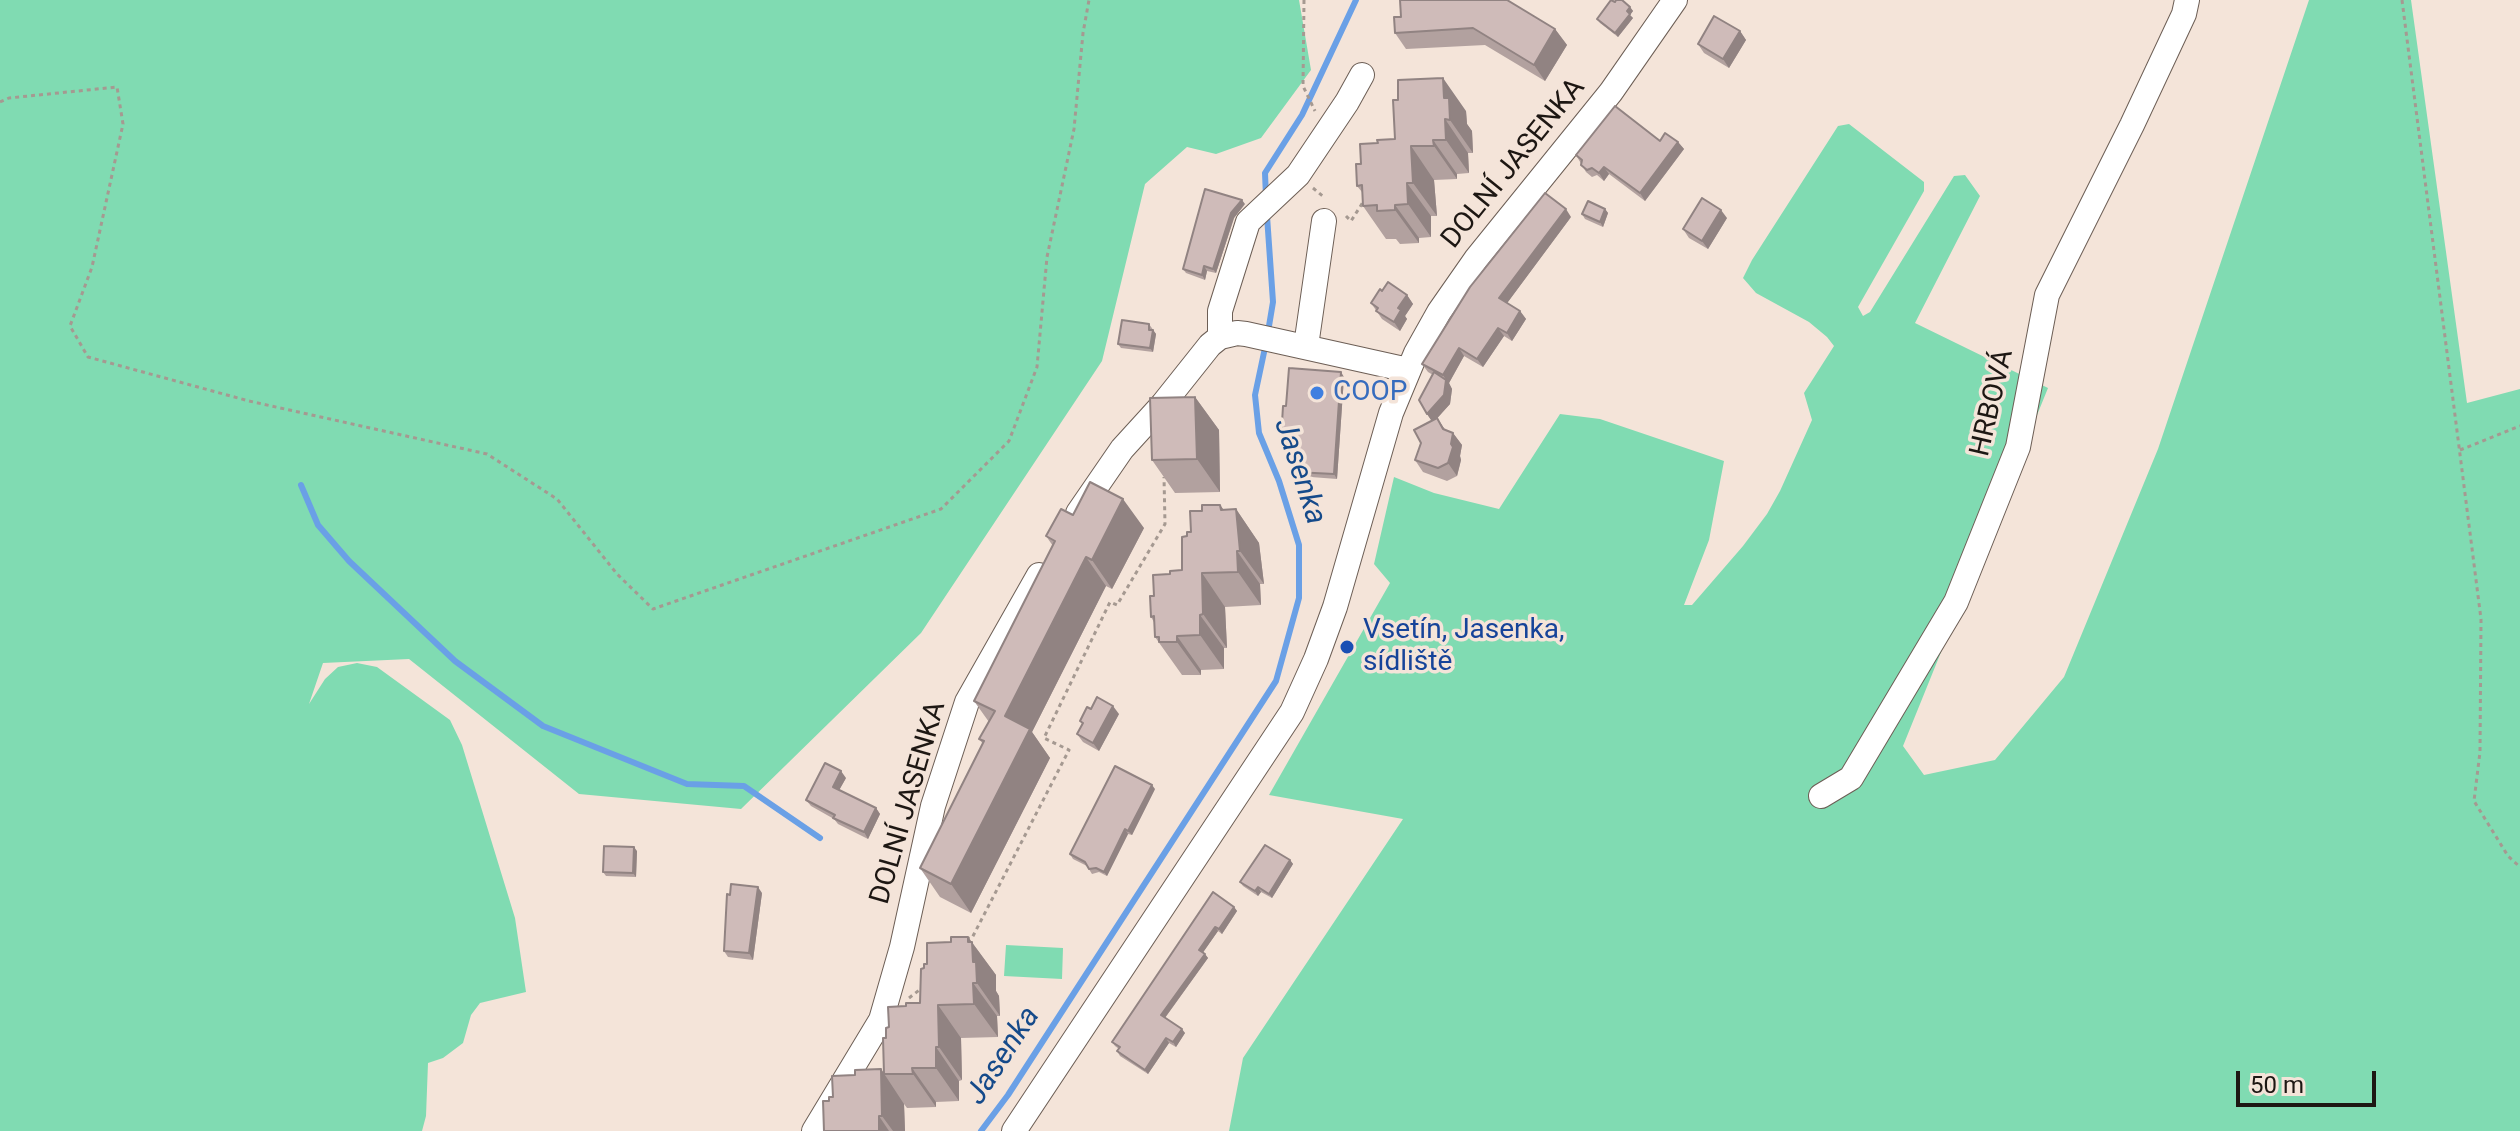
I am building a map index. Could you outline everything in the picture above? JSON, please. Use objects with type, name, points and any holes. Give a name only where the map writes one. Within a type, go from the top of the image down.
[{"type":"street","name":"DOLNÍ JASENKA","points":[[1014,1131],[1277,736],[1304,688],[1327,631],[1387,427],[1408,370],[1426,333],[1456,286],[1611,92],[1653,36],[1675,0]]},
{"type":"street","name":"HRBOVÁ","points":[[1821,796],[1851,778],[1956,602],[2018,447],[2047,295],[2132,125],[2184,14],[2187,0]]},
{"type":"street","points":[[1362,75],[1298,175],[1248,222],[1220,311],[1220,337],[1246,334],[1408,370]]},
{"type":"street","points":[[1306,346],[1331,212]]},
{"type":"street","name":"DOLNÍ JASENKA","points":[[814,1131],[881,1020],[902,947],[933,806],[967,702],[1058,543],[1122,449],[1220,337]]},
{"type":"path","points":[[0,102],[9,98],[117,87],[123,124],[92,267],[70,326],[88,357],[249,401],[487,454],[557,499],[617,574],[653,609],[941,509],[1009,441],[1037,367],[1047,257],[1074,129],[1089,0]]},
{"type":"path","points":[[1303,86],[1304,0]]},
{"type":"path","points":[[2402,0],[2481,619],[2480,752],[2474,801],[2508,856],[2520,867]]},
{"type":"path","points":[[1298,175],[1331,212],[1351,221],[1367,196]]},
{"type":"path","points":[[2460,450],[2520,426]]},
{"type":"path","points":[[956,941],[972,938],[1069,750],[1044,738],[1110,602],[1117,605],[1165,524],[1164,464]]},
{"type":"path","points":[[881,1020],[924,987]]},
{"type":"green space","points":[[0,0],[1299,0],[1311,70],[1261,138],[1216,154],[1187,147],[1145,184],[1102,361],[921,633],[741,809],[579,794],[409,659],[323,663],[309,704],[325,679],[338,667],[357,663],[377,667],[450,720],[462,745],[515,918],[526,992],[480,1003],[471,1015],[463,1043],[443,1058],[428,1063],[426,1116],[422,1131],[0,1131]]},
{"type":"green space","points":[[2309,0],[2411,0],[2467,403],[2520,389],[2520,1131],[1229,1131],[1243,1058],[1403,819],[1269,795],[1390,583],[1374,564],[1394,477],[1434,493],[1499,509],[1560,414],[1600,419],[1724,461],[1709,540],[1684,605],[1692,605],[1743,546],[1780,491],[1812,420],[1804,393],[1834,346],[1809,322],[1756,293],[1743,278],[1752,260],[1838,126],[1849,124],[1924,182],[1924,191],[1858,307],[1863,316],[1870,312],[1954,176],[1965,175],[1980,196],[1915,323],[2048,388],[1903,746],[1924,775],[1995,760],[2064,677],[2158,449]]},
{"type":"green space","points":[[1006,945],[1063,948],[1062,979],[1004,976]]},
{"type":"building","points":[[1400,0],[1507,0],[1555,29],[1534,65],[1473,28],[1395,33],[1394,17],[1401,17]]},
{"type":"building","points":[[1611,0],[1622,0],[1630,7],[1627,11],[1630,14],[1615,33],[1597,19]]},
{"type":"building","points":[[1714,16],[1740,31],[1723,59],[1698,44]]},
{"type":"building","points":[[1443,78],[1444,98],[1449,98],[1450,120],[1445,119],[1446,140],[1433,140],[1434,146],[1411,146],[1413,183],[1407,183],[1408,204],[1395,205],[1395,210],[1377,211],[1377,205],[1363,206],[1362,185],[1357,186],[1356,164],[1361,164],[1360,144],[1395,139],[1393,100],[1398,100],[1398,80]]},
{"type":"building","points":[[1615,106],[1660,141],[1665,133],[1678,142],[1640,193],[1604,167],[1599,173],[1592,168],[1587,170],[1576,155]]},
{"type":"building","points":[[1205,189],[1242,200],[1231,213],[1213,269],[1204,266],[1202,275],[1183,269]]},
{"type":"building","points":[[1545,193],[1566,209],[1499,298],[1520,311],[1507,333],[1498,328],[1477,359],[1459,348],[1443,375],[1422,364],[1470,287]]},
{"type":"building","points":[[1702,198],[1721,210],[1702,241],[1683,229]]},
{"type":"building","points":[[1588,201],[1605,209],[1600,222],[1582,214]]},
{"type":"building","points":[[1388,282],[1407,295],[1398,308],[1401,310],[1394,322],[1376,311],[1378,308],[1371,303]]},
{"type":"building","points":[[1122,320],[1149,324],[1149,330],[1153,330],[1150,348],[1118,344]]},
{"type":"building","name":"COOP","points":[[1289,368],[1341,372],[1334,474],[1295,472],[1297,451],[1291,441],[1281,440]]},
{"type":"building","points":[[1434,372],[1446,380],[1444,395],[1427,414],[1419,400]]},
{"type":"building","points":[[1195,397],[1197,459],[1152,460],[1150,398]]},
{"type":"building","points":[[1437,418],[1443,429],[1453,433],[1448,463],[1438,468],[1415,460],[1421,443],[1414,430]]},
{"type":"building","points":[[1090,482],[1123,499],[1092,560],[1086,557],[1005,716],[1030,729],[951,884],[920,868],[984,741],[979,739],[995,711],[974,701],[1055,541],[1046,536],[1061,509],[1073,515]]},
{"type":"building","points":[[1202,505],[1220,505],[1221,510],[1236,509],[1240,551],[1237,551],[1238,572],[1202,573],[1200,635],[1177,636],[1177,642],[1159,642],[1159,637],[1155,637],[1154,616],[1151,617],[1153,575],[1182,570],[1182,537],[1191,532],[1190,511],[1202,511]]},
{"type":"building","points":[[1097,697],[1113,706],[1093,743],[1077,734],[1087,707],[1091,709]]},
{"type":"building","points":[[825,763],[841,771],[833,787],[876,808],[864,832],[833,818],[835,815],[806,800]]},
{"type":"building","points":[[1115,766],[1152,785],[1104,872],[1089,869],[1085,862],[1070,854]]},
{"type":"building","points":[[1265,845],[1290,860],[1269,894],[1258,887],[1255,891],[1240,882]]},
{"type":"building","points":[[604,846],[634,847],[633,873],[603,872]]},
{"type":"building","points":[[731,884],[758,887],[749,953],[724,951],[727,894],[730,895]]},
{"type":"building","points":[[1213,892],[1234,907],[1199,950],[1205,954],[1161,1015],[1182,1029],[1173,1042],[1166,1038],[1145,1070],[1117,1051],[1120,1047],[1112,1042]]},
{"type":"building","points":[[951,937],[968,937],[968,942],[972,942],[977,983],[973,983],[974,1004],[938,1005],[936,1068],[912,1068],[913,1074],[884,1074],[883,1038],[886,1038],[886,1028],[889,1027],[888,1007],[920,1003],[921,969],[927,964],[927,943],[951,942]]},
{"type":"building","points":[[881,1069],[882,1116],[879,1116],[879,1131],[824,1131],[823,1101],[833,1097],[832,1076],[855,1075],[855,1070]]},
{"type":"waterway","name":"Jasenka","points":[[1266,197],[1265,173],[1302,115],[1356,0]]},
{"type":"waterway","name":"Jasenka","points":[[1267,216],[1273,302],[1268,332]]},
{"type":"waterway","name":"Jasenka","points":[[981,1131],[1008,1095],[1276,681],[1299,598],[1299,545],[1279,481],[1259,433],[1255,395],[1266,343]]},
{"type":"waterway","points":[[301,485],[318,525],[349,561],[455,661],[543,726],[687,784],[744,786],[820,838]]},
{"type":"place","name":"COOP","points":[[1317,393]]},
{"type":"place","name":"Vsetín, Jasenka, sídliště","points":[[1347,647]]}]
